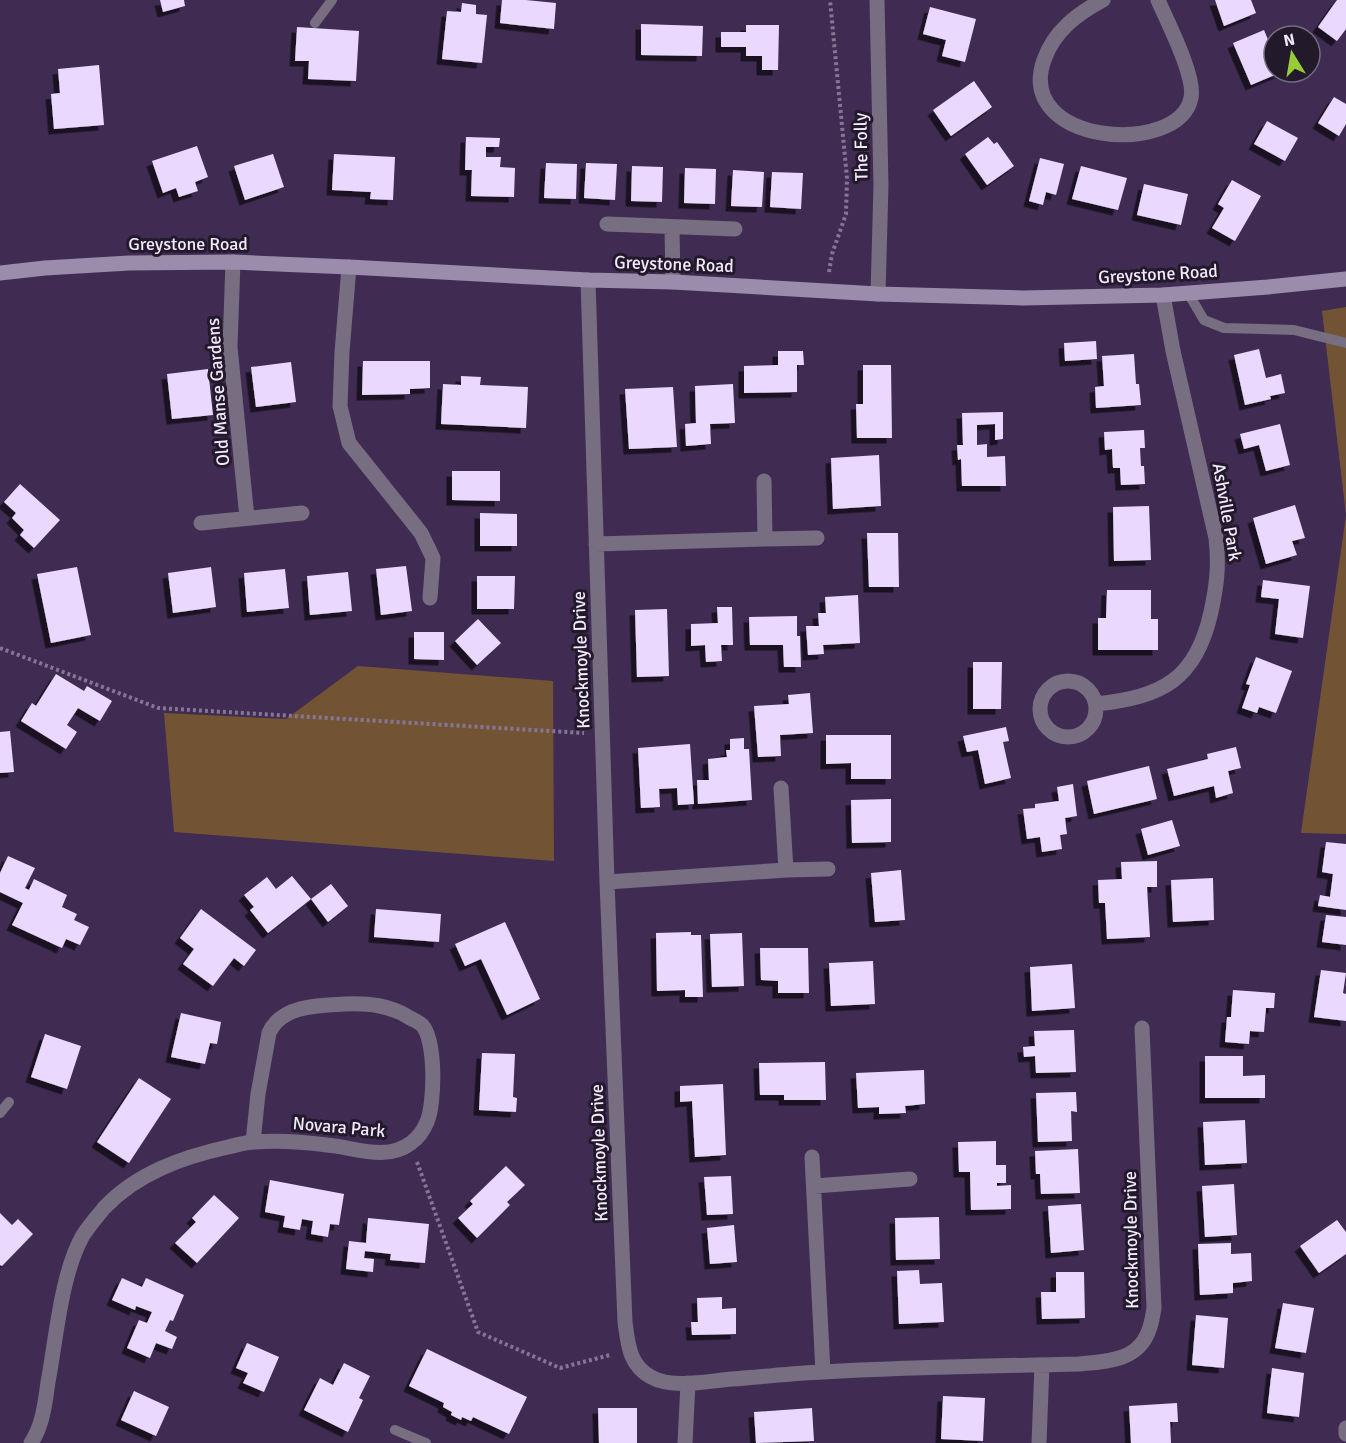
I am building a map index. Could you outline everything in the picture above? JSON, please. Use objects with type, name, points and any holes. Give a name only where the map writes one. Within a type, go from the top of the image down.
[{"type":"main road","name":"Greystone Road","points":[[0,273],[129,263],[233,262],[588,280],[673,282],[878,294],[1023,298],[1163,295],[1346,279]]},
{"type":"street","name":"The Folly","points":[[877,0],[881,185],[878,294]]},
{"type":"street","points":[[1103,0],[1083,11],[1056,36],[1041,68],[1040,86],[1045,100],[1065,121],[1095,132],[1128,134],[1167,127],[1180,116],[1191,98],[1189,75],[1158,0]]},
{"type":"street","points":[[607,224],[735,229]]},
{"type":"street","points":[[672,226],[673,282]]},
{"type":"street","name":"Old Manse Gardens","points":[[233,262],[230,346],[248,518]]},
{"type":"street","points":[[349,267],[342,352],[340,406],[342,415],[349,443],[425,541],[433,558],[429,598]]},
{"type":"street","name":"Knockmoyle Drive","points":[[588,280],[607,882],[625,1322],[629,1350],[638,1367],[651,1377],[667,1382],[688,1383],[823,1372],[1079,1364],[1115,1360],[1133,1352],[1143,1342],[1150,1327],[1154,1308],[1142,1028]]},
{"type":"street","name":"Ashville Park","points":[[1096,704],[1115,702],[1149,693],[1175,680],[1187,669],[1203,640],[1217,583],[1216,538],[1173,351],[1163,295]]},
{"type":"street","points":[[764,481],[765,538]]},
{"type":"street","points":[[201,523],[302,513]]},
{"type":"street","points":[[596,544],[817,538]]},
{"type":"street","points":[[781,788],[786,870]]},
{"type":"street","points":[[607,882],[828,869]]},
{"type":"street","name":"Novara Park","points":[[31,1443],[42,1416],[64,1291],[73,1260],[82,1237],[105,1208],[132,1184],[171,1163],[213,1150],[253,1142],[329,1145],[381,1153],[397,1150],[411,1143],[424,1129],[430,1110],[433,1069],[429,1035],[421,1024],[404,1014],[386,1007],[362,1003],[320,1005],[296,1010],[283,1016],[269,1033],[258,1094],[253,1142]]},
{"type":"street","points":[[812,1156],[823,1372]]},
{"type":"street","points":[[814,1186],[910,1179]]},
{"type":"street","points":[[1040,1443],[1042,1365]]},
{"type":"street","points":[[686,1443],[688,1383]]},
{"type":"street","points":[[1346,1428],[1346,1434]]},
{"type":"lane","points":[[315,22],[332,0]]},
{"type":"lane","points":[[1188,293],[1204,320],[1224,328],[1294,330],[1346,343]]},
{"type":"lane","points":[[0,1113],[9,1102]]},
{"type":"lane","points":[[395,1430],[426,1443]]},
{"type":"path","points":[[825,291],[832,254],[846,214],[847,202],[847,178],[830,0]]},
{"type":"path","points":[[0,648],[158,708],[602,734]]},
{"type":"path","points":[[411,1143],[478,1332],[560,1368],[629,1350]]},
{"type":"shaded area","points":[[1346,307],[1346,515],[1322,311]]},
{"type":"shaded area","points":[[1346,515],[1346,834],[1301,833]]},
{"type":"shaded area","points":[[358,666],[553,681],[554,861],[174,832],[164,713],[286,719]]},
{"type":"building","points":[[160,0],[184,0],[185,6],[163,12]]},
{"type":"building","points":[[502,0],[556,3],[554,29],[500,23]]},
{"type":"building","points":[[1215,0],[1251,0],[1256,13],[1224,26]]},
{"type":"building","points":[[1337,0],[1346,0],[1346,29],[1337,41],[1322,30],[1322,24],[1320,24]]},
{"type":"building","points":[[462,3],[476,5],[476,14],[487,15],[482,63],[442,59],[447,11],[461,12]]},
{"type":"building","points":[[930,7],[976,19],[965,62],[942,56],[946,40],[923,34]]},
{"type":"building","points":[[641,24],[703,26],[702,56],[641,55]]},
{"type":"building","points":[[746,25],[779,25],[778,70],[762,70],[762,56],[746,56],[746,47],[721,47],[721,32],[746,32]]},
{"type":"building","points":[[297,27],[359,31],[356,81],[308,79],[309,61],[295,61]]},
{"type":"building","points":[[1262,31],[1262,80],[1251,85],[1233,43]]},
{"type":"building","points":[[99,65],[104,125],[54,129],[51,94],[60,93],[58,69]]},
{"type":"building","points":[[974,81],[992,107],[951,136],[933,110]]},
{"type":"building","points":[[1334,97],[1346,104],[1346,124],[1339,136],[1318,123]]},
{"type":"building","points":[[1267,121],[1298,138],[1285,161],[1254,144]]},
{"type":"building","points":[[466,137],[500,138],[499,147],[486,147],[486,157],[501,157],[500,167],[515,168],[514,197],[471,196],[472,170],[465,170]]},
{"type":"building","points":[[988,137],[994,144],[997,142],[1014,166],[987,185],[965,154]]},
{"type":"building","points":[[197,146],[208,177],[195,182],[198,191],[179,197],[176,188],[163,193],[152,161]]},
{"type":"building","points":[[273,154],[284,187],[245,200],[234,166]]},
{"type":"building","points":[[334,154],[395,157],[393,200],[370,199],[371,192],[332,190]]},
{"type":"building","points":[[1040,158],[1064,164],[1056,195],[1046,192],[1043,205],[1029,201]]},
{"type":"building","points":[[546,163],[577,164],[576,199],[544,198]]},
{"type":"building","points":[[586,163],[617,164],[615,200],[584,198]]},
{"type":"building","points":[[632,166],[663,167],[662,202],[631,201]]},
{"type":"building","points":[[1081,166],[1127,178],[1118,210],[1072,199]]},
{"type":"building","points":[[685,168],[716,169],[715,204],[684,203]]},
{"type":"building","points":[[733,170],[764,172],[762,207],[731,206]]},
{"type":"building","points":[[772,172],[803,173],[801,209],[770,207]]},
{"type":"building","points":[[1232,180],[1261,196],[1235,241],[1212,228],[1224,208],[1218,204]]},
{"type":"building","points":[[1144,184],[1188,194],[1181,225],[1137,215]]},
{"type":"building","points":[[1096,341],[1097,359],[1065,361],[1064,343]]},
{"type":"building","points":[[1259,349],[1266,378],[1281,374],[1285,393],[1245,405],[1234,355]]},
{"type":"building","points":[[778,351],[803,351],[804,365],[797,365],[797,392],[744,393],[744,366],[778,365]]},
{"type":"building","points":[[1134,354],[1136,384],[1139,384],[1141,405],[1096,408],[1095,387],[1104,386],[1102,356]]},
{"type":"building","points":[[363,361],[430,361],[430,388],[410,389],[410,394],[362,395]]},
{"type":"building","points":[[291,362],[296,402],[256,407],[251,367]]},
{"type":"building","points":[[863,365],[891,365],[892,438],[857,438],[856,404],[863,404]]},
{"type":"building","points":[[208,369],[213,415],[172,419],[167,374]]},
{"type":"building","points":[[461,376],[481,377],[480,385],[528,387],[526,428],[441,424],[443,384],[461,385]]},
{"type":"building","points":[[733,384],[735,423],[710,424],[711,444],[686,446],[685,424],[696,423],[695,386]]},
{"type":"building","points":[[673,387],[677,447],[629,449],[625,389]]},
{"type":"building","points":[[1003,412],[1003,439],[995,440],[995,424],[977,425],[977,445],[987,444],[987,457],[1005,456],[1006,486],[962,486],[961,459],[958,460],[957,445],[963,445],[962,413]]},
{"type":"building","points":[[1280,424],[1290,465],[1266,471],[1259,445],[1244,449],[1240,434]]},
{"type":"building","points":[[1144,430],[1145,448],[1140,448],[1145,484],[1121,485],[1120,468],[1113,468],[1112,449],[1105,450],[1104,432]]},
{"type":"building","points":[[879,455],[881,506],[833,509],[831,458]]},
{"type":"building","points":[[452,471],[500,471],[500,501],[452,500]]},
{"type":"building","points":[[20,484],[60,520],[34,548],[20,535],[24,530],[12,518],[16,513],[4,502]]},
{"type":"building","points":[[1295,505],[1305,538],[1292,541],[1297,555],[1266,564],[1253,518]]},
{"type":"building","points":[[1149,506],[1151,560],[1114,561],[1113,507]]},
{"type":"building","points":[[480,513],[517,514],[517,546],[480,546]]},
{"type":"building","points":[[867,533],[898,533],[899,587],[869,587]]},
{"type":"building","points":[[406,566],[412,611],[381,615],[376,569]]},
{"type":"building","points":[[77,567],[91,635],[51,643],[37,574]]},
{"type":"building","points":[[211,567],[216,607],[173,613],[168,573]]},
{"type":"building","points":[[285,569],[289,608],[247,612],[244,573]]},
{"type":"building","points":[[348,572],[352,611],[310,615],[307,576]]},
{"type":"building","points":[[477,576],[515,576],[514,609],[477,609]]},
{"type":"building","points":[[1263,580],[1310,586],[1303,638],[1275,634],[1279,599],[1261,597]]},
{"type":"building","points":[[1107,590],[1151,590],[1151,619],[1158,619],[1158,650],[1098,650],[1098,618],[1106,618]]},
{"type":"building","points":[[858,595],[860,643],[823,645],[824,654],[808,655],[806,626],[819,626],[818,613],[826,613],[825,597]]},
{"type":"building","points":[[717,607],[732,607],[733,645],[721,645],[722,661],[706,662],[705,645],[691,646],[691,624],[718,623]]},
{"type":"building","points":[[667,609],[669,676],[637,677],[635,610]]},
{"type":"building","points":[[797,616],[801,667],[784,667],[783,645],[750,645],[749,617]]},
{"type":"building","points":[[478,619],[501,643],[477,665],[455,641]]},
{"type":"building","points":[[414,632],[444,632],[444,660],[414,659]]},
{"type":"building","points":[[1256,657],[1292,671],[1276,713],[1259,707],[1257,713],[1242,708],[1250,685],[1246,684]]},
{"type":"building","points":[[973,662],[1002,662],[1001,709],[973,709]]},
{"type":"building","points":[[56,674],[84,691],[87,686],[112,701],[100,721],[78,708],[67,725],[77,732],[66,749],[21,721],[32,703],[36,706]]},
{"type":"building","points":[[810,693],[813,733],[780,735],[781,756],[758,757],[754,706],[789,704],[788,695]]},
{"type":"building","points":[[1006,727],[1009,741],[1003,742],[1011,778],[985,784],[978,750],[967,752],[963,736]]},
{"type":"building","points":[[10,731],[14,772],[0,773],[0,732]]},
{"type":"building","points":[[826,735],[891,735],[891,779],[851,779],[851,763],[826,764]]},
{"type":"building","points":[[744,738],[744,749],[749,749],[752,800],[698,804],[697,780],[709,780],[708,759],[727,757],[726,750],[730,750],[730,739]]},
{"type":"building","points":[[690,744],[694,804],[678,805],[677,788],[659,789],[660,807],[641,808],[638,748]]},
{"type":"building","points":[[1236,747],[1241,768],[1228,771],[1233,793],[1216,798],[1214,786],[1174,796],[1167,769],[1208,759],[1207,754]]},
{"type":"building","points":[[1149,766],[1157,799],[1094,814],[1087,781]]},
{"type":"building","points":[[1073,784],[1077,816],[1065,818],[1067,834],[1060,835],[1062,849],[1042,852],[1040,837],[1027,839],[1023,809],[1035,808],[1035,804],[1059,801],[1057,787]]},
{"type":"building","points":[[891,799],[891,842],[852,843],[851,800]]},
{"type":"building","points":[[1172,820],[1180,846],[1148,855],[1141,829]]},
{"type":"building","points":[[1326,842],[1346,844],[1346,910],[1318,906],[1320,895],[1330,897],[1333,874],[1322,872]]},
{"type":"building","points":[[8,856],[35,868],[25,888],[29,890],[34,879],[67,895],[62,907],[77,914],[74,920],[89,927],[80,945],[66,939],[62,948],[12,925],[23,903],[0,892],[0,873]]},
{"type":"building","points":[[1157,861],[1157,887],[1147,887],[1150,937],[1107,939],[1105,903],[1099,903],[1098,880],[1122,879],[1121,862]]},
{"type":"building","points":[[901,870],[905,920],[875,922],[871,873]]},
{"type":"building","points":[[292,876],[311,899],[268,933],[250,910],[254,907],[244,895],[267,877],[276,889]]},
{"type":"building","points":[[1213,878],[1214,920],[1173,922],[1171,880]]},
{"type":"building","points":[[331,884],[348,906],[328,922],[311,899]]},
{"type":"building","points":[[201,909],[256,950],[244,966],[234,958],[213,986],[183,964],[194,949],[180,938]]},
{"type":"building","points":[[376,909],[441,914],[439,942],[374,937]]},
{"type":"building","points":[[1326,915],[1346,917],[1346,945],[1322,942]]},
{"type":"building","points":[[505,922],[540,999],[507,1015],[481,959],[465,966],[455,944]]},
{"type":"building","points":[[691,932],[691,935],[701,935],[703,997],[685,997],[685,990],[657,991],[656,933]]},
{"type":"building","points":[[742,933],[744,986],[712,987],[710,934]]},
{"type":"building","points":[[760,948],[808,948],[809,993],[778,993],[778,981],[761,980]]},
{"type":"building","points":[[873,961],[875,1004],[831,1006],[829,963]]},
{"type":"building","points":[[1072,964],[1075,1008],[1032,1011],[1030,967]]},
{"type":"building","points":[[1321,970],[1346,973],[1343,993],[1346,994],[1346,1021],[1314,1017]]},
{"type":"building","points":[[1233,990],[1275,993],[1274,1008],[1266,1008],[1264,1032],[1250,1031],[1249,1044],[1225,1042],[1227,1017],[1231,1017]]},
{"type":"building","points":[[181,1013],[221,1022],[217,1044],[210,1043],[205,1064],[171,1057]]},
{"type":"building","points":[[1074,1030],[1076,1072],[1036,1073],[1035,1056],[1024,1057],[1023,1047],[1035,1046],[1034,1031]]},
{"type":"building","points":[[45,1034],[81,1046],[67,1089],[31,1077]]},
{"type":"building","points":[[482,1053],[515,1054],[513,1097],[517,1098],[516,1112],[479,1110]]},
{"type":"building","points":[[1205,1056],[1243,1056],[1243,1076],[1265,1075],[1265,1098],[1205,1098]]},
{"type":"building","points":[[825,1062],[826,1100],[784,1100],[784,1095],[760,1095],[759,1063]]},
{"type":"building","points":[[924,1070],[925,1104],[905,1106],[906,1113],[879,1114],[879,1107],[858,1108],[856,1073]]},
{"type":"building","points":[[139,1078],[171,1099],[129,1163],[97,1142]]},
{"type":"building","points":[[723,1084],[726,1155],[695,1157],[692,1101],[680,1102],[680,1086]]},
{"type":"building","points":[[1076,1092],[1077,1112],[1071,1111],[1072,1141],[1038,1142],[1036,1093]]},
{"type":"building","points":[[1245,1120],[1247,1163],[1205,1165],[1203,1122]]},
{"type":"building","points":[[996,1141],[996,1165],[1006,1165],[1006,1183],[997,1183],[997,1186],[1011,1185],[1011,1209],[971,1210],[970,1172],[959,1172],[958,1142]]},
{"type":"building","points":[[1078,1149],[1080,1193],[1041,1194],[1040,1174],[1036,1174],[1035,1151]]},
{"type":"building","points":[[506,1166],[525,1185],[507,1202],[510,1205],[477,1238],[458,1218],[473,1204],[470,1201]]},
{"type":"building","points":[[731,1176],[733,1214],[707,1215],[704,1177]]},
{"type":"building","points":[[270,1180],[344,1194],[339,1225],[330,1224],[328,1237],[311,1234],[313,1221],[302,1219],[300,1230],[283,1227],[285,1216],[265,1212]]},
{"type":"building","points":[[1234,1184],[1237,1235],[1205,1237],[1202,1186]]},
{"type":"building","points":[[214,1195],[239,1218],[197,1263],[175,1243],[196,1222],[192,1218]]},
{"type":"building","points":[[1081,1204],[1084,1250],[1051,1253],[1048,1206]]},
{"type":"building","points":[[0,1213],[12,1225],[18,1219],[33,1234],[2,1266],[0,1265]]},
{"type":"building","points":[[939,1217],[940,1259],[896,1260],[895,1218]]},
{"type":"building","points":[[368,1218],[429,1224],[425,1263],[390,1260],[391,1254],[365,1251],[364,1258],[374,1259],[373,1272],[346,1269],[349,1241],[366,1243]]},
{"type":"building","points":[[1337,1220],[1346,1232],[1346,1254],[1319,1273],[1300,1246]]},
{"type":"building","points":[[734,1225],[737,1262],[710,1264],[707,1228]]},
{"type":"building","points":[[1231,1243],[1231,1254],[1251,1253],[1252,1281],[1233,1283],[1233,1293],[1200,1295],[1198,1244]]},
{"type":"building","points":[[919,1270],[920,1284],[942,1283],[944,1322],[899,1324],[897,1271]]},
{"type":"building","points":[[1056,1272],[1084,1272],[1085,1318],[1042,1319],[1041,1292],[1056,1292]]},
{"type":"building","points":[[122,1278],[142,1287],[146,1278],[184,1295],[173,1321],[170,1320],[165,1331],[177,1337],[172,1349],[156,1343],[150,1358],[127,1348],[139,1320],[147,1323],[152,1312],[136,1306],[135,1310],[112,1300]]},
{"type":"building","points":[[722,1297],[722,1309],[736,1308],[736,1334],[692,1335],[691,1322],[698,1322],[697,1298]]},
{"type":"building","points":[[1283,1303],[1314,1308],[1306,1353],[1275,1348]]},
{"type":"building","points":[[1196,1315],[1228,1318],[1224,1368],[1192,1365]]},
{"type":"building","points":[[247,1343],[279,1357],[264,1392],[243,1383],[248,1373],[236,1368]]},
{"type":"building","points":[[427,1349],[527,1397],[509,1434],[473,1417],[471,1421],[462,1417],[461,1420],[451,1415],[452,1412],[443,1407],[444,1403],[409,1386]]},
{"type":"building","points":[[344,1363],[370,1376],[359,1398],[363,1400],[348,1432],[304,1410],[320,1378],[333,1385]]},
{"type":"building","points":[[1272,1368],[1304,1373],[1299,1417],[1267,1413]]},
{"type":"building","points":[[134,1391],[169,1407],[156,1436],[121,1420]]},
{"type":"building","points":[[943,1396],[985,1398],[983,1441],[941,1439]]},
{"type":"building","points":[[1177,1403],[1178,1422],[1170,1422],[1171,1443],[1131,1443],[1129,1406]]},
{"type":"building","points":[[598,1408],[637,1408],[637,1443],[599,1443]]},
{"type":"building","points":[[812,1408],[814,1441],[756,1443],[754,1412]]}]
